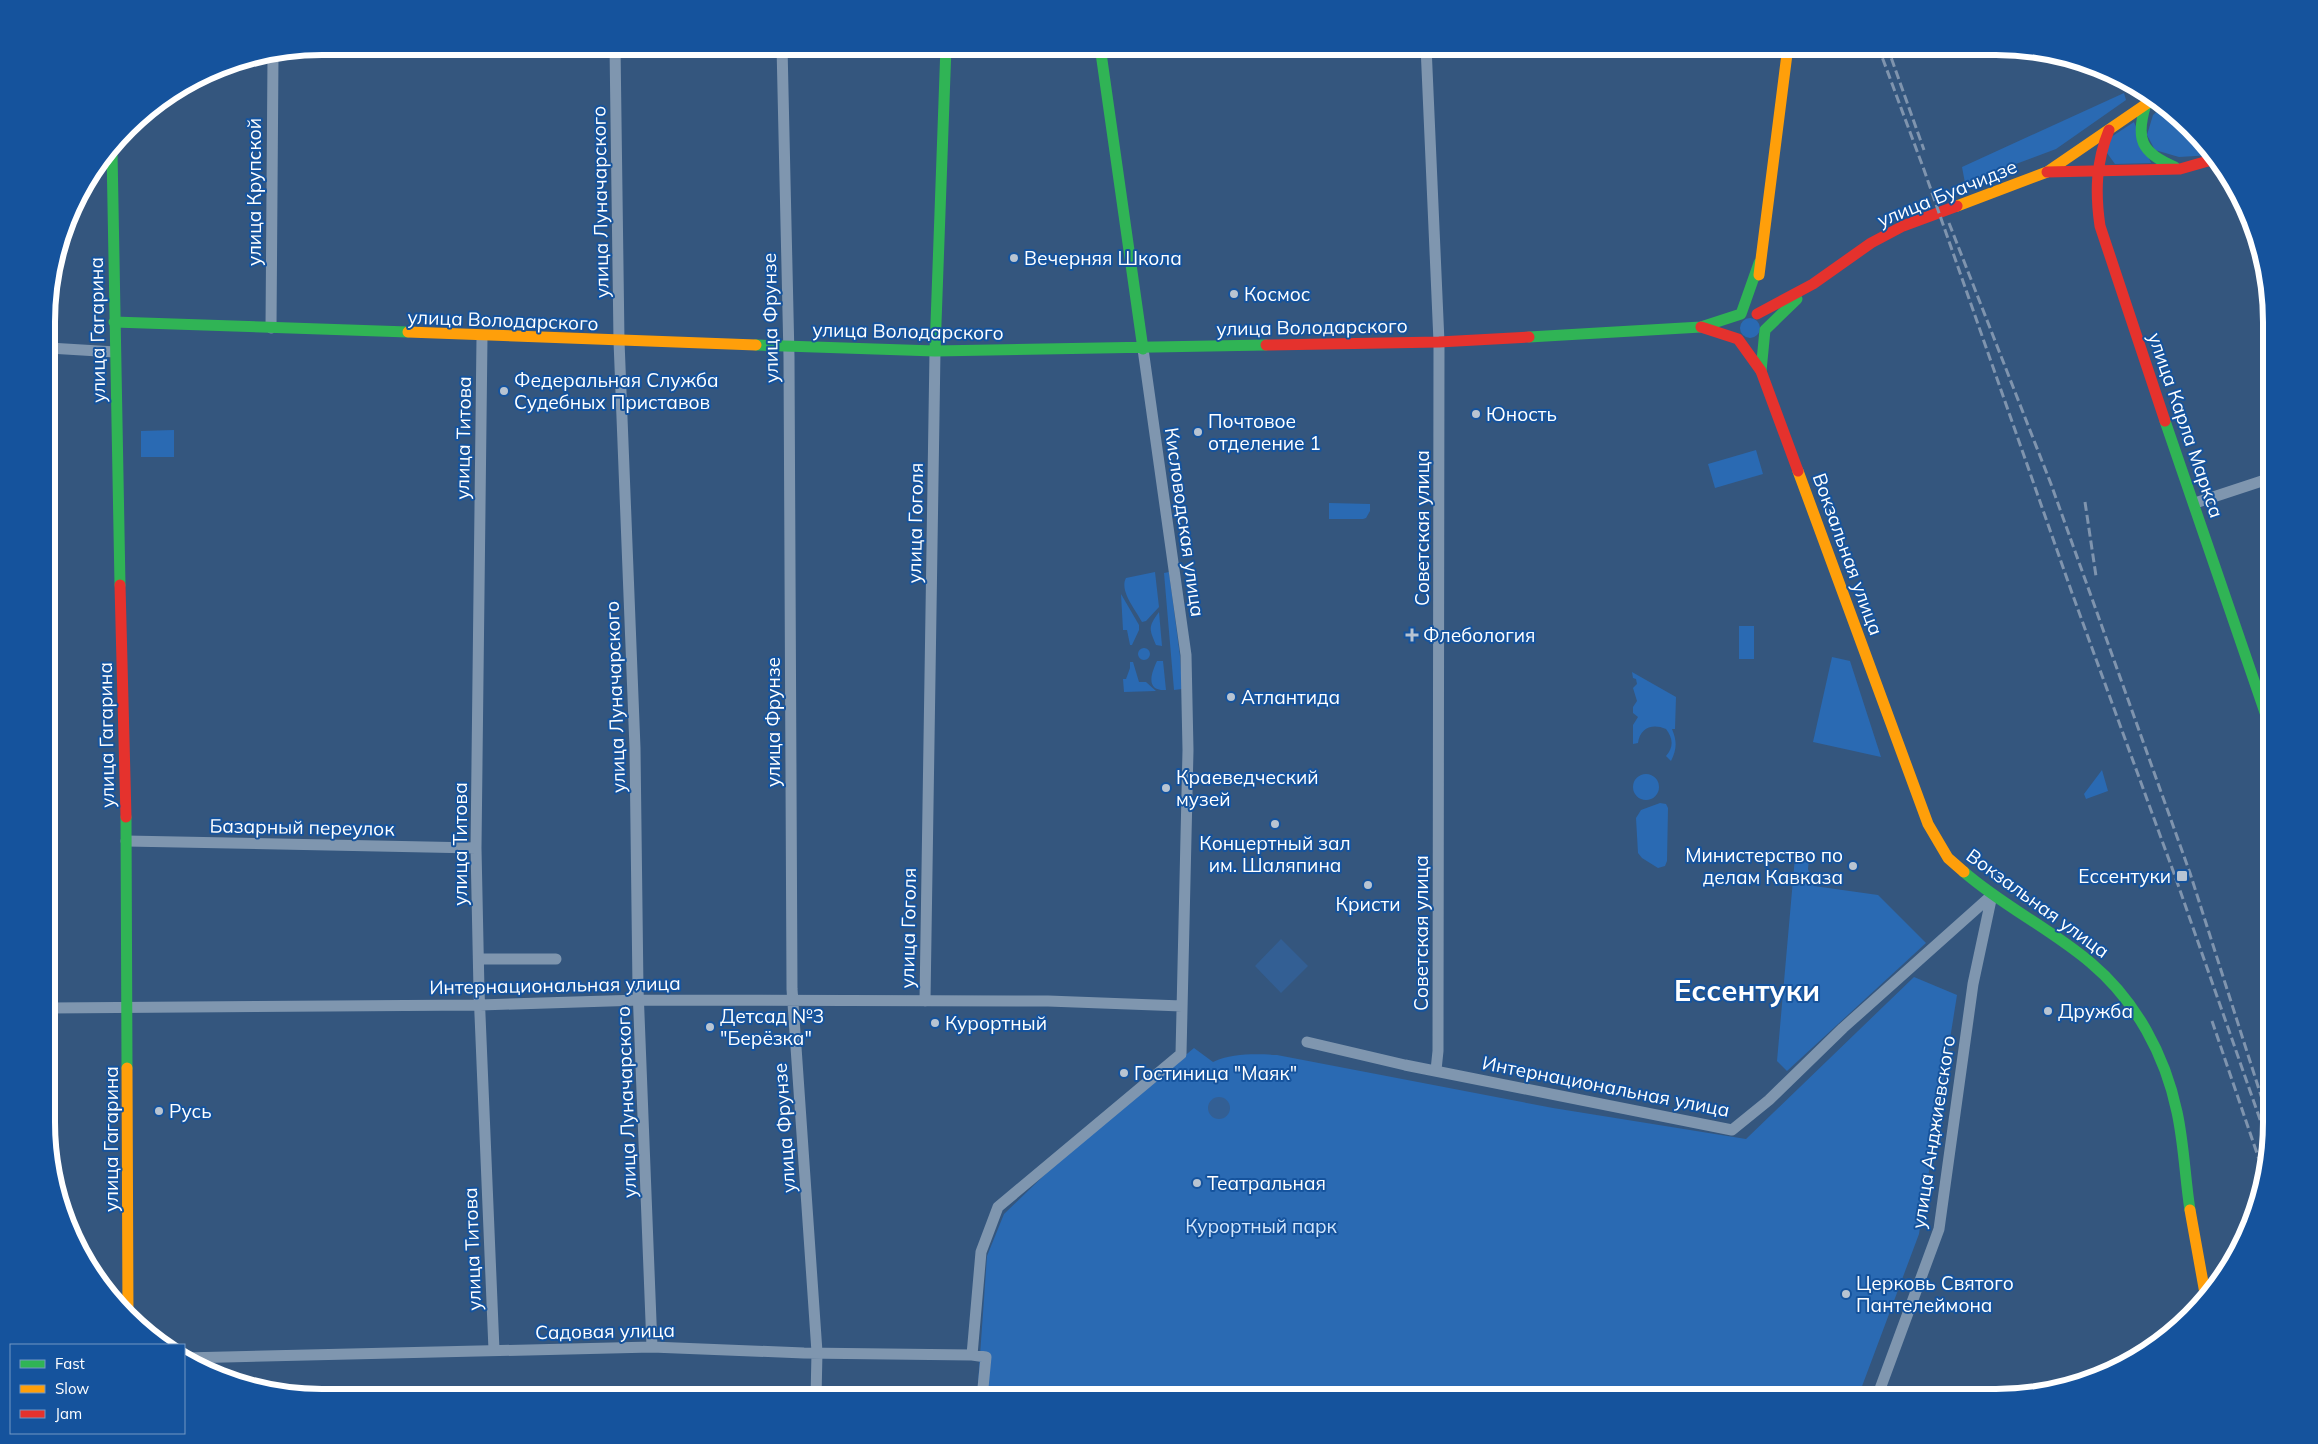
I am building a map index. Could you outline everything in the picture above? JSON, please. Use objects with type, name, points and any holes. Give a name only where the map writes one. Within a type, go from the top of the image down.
[{"type":"main road","name":"улица Гоголя","points":[[935,352],[946,55]]},
{"type":"main road","name":"Кисловодская улица","points":[[1101,55],[1143,349]]},
{"type":"main road","points":[[1757,314],[1759,264],[1787,55]]},
{"type":"main road","name":"улица Буачидзе","points":[[1813,284],[1871,243],[1903,226],[2047,172],[2148,103]]},
{"type":"main road","name":"улица Буачидзе","points":[[2149,104],[2140,120],[2139,134],[2142,144],[2149,155],[2160,162],[2180,168]]},
{"type":"main road","name":"улица Карла Маркса","points":[[2109,130],[2101,147],[2097,171],[2098,216],[2103,240],[2195,503],[2263,706]]},
{"type":"main road","name":"улица Гагарина","points":[[112,157],[126,841],[128,1306]]},
{"type":"main road","name":"улица Буачидзе","points":[[2047,172],[2180,168],[2209,161]]},
{"type":"main road","points":[[1759,264],[1741,314],[1734,326],[1738,339],[1761,371]]},
{"type":"main road","points":[[1757,314],[1813,284]]},
{"type":"main road","points":[[1701,327],[1752,344],[1761,339],[1765,330],[1813,284]]},
{"type":"main road","points":[[1701,327],[1749,312],[1757,314],[1764,321],[1765,330],[1761,371]]},
{"type":"main road","name":"улица Володарского","points":[[114,322],[619,342],[935,352],[1439,342],[1701,327]]},
{"type":"main road","name":"Вокзальная улица","points":[[1761,371],[1928,824],[1948,858],[1992,895],[2090,962],[2107,976],[2123,994],[2152,1040],[2173,1093],[2198,1264],[2204,1290]]},
{"type":"street","name":"улица Луначарского","points":[[615,55],[619,342],[635,748],[640,1000],[652,1347]]},
{"type":"street","name":"улица Фрунзе","points":[[782,55],[788,347],[793,1002],[817,1352],[816,1389]]},
{"type":"street","name":"Советская улица","points":[[1426,55],[1439,342],[1438,1051],[1436,1070]]},
{"type":"street","name":"улица Крупской","points":[[271,328],[273,59]]},
{"type":"street","name":"улица Титова","points":[[482,336],[476,848],[480,1005],[494,1350]]},
{"type":"street","points":[[55,348],[115,352]]},
{"type":"street","name":"Кисловодская улица","points":[[972,1355],[981,1252],[998,1208],[1181,1054],[1188,750],[1186,655],[1143,349]]},
{"type":"street","name":"улица Гоголя","points":[[925,1001],[935,352]]},
{"type":"street","points":[[2195,503],[2263,481]]},
{"type":"street","name":"Базарный переулок","points":[[126,841],[476,848]]},
{"type":"street","name":"Интернациональная улица","points":[[1307,1042],[1405,1065],[1732,1130],[1769,1100],[1843,1028],[1992,895]]},
{"type":"street","name":"улица Анджиевского","points":[[1880,1389],[1939,1230],[1973,984],[1992,895]]},
{"type":"street","points":[[479,959],[556,960]]},
{"type":"street","name":"Интернациональная улица","points":[[55,1008],[480,1005],[640,1000],[793,1002],[1048,1001],[1182,1006]]},
{"type":"street","name":"Садовая улица","points":[[197,1358],[652,1347],[972,1355]]},
{"type":"street","points":[[972,1355],[986,1357],[983,1389]]},
{"type":"green space","points":[[2124,93],[2126,100],[2056,149],[1965,183],[1962,167]]},
{"type":"green space","points":[[2159,110],[2185,133],[2205,155],[2179,157],[2155,150],[2147,135],[2153,115]]},
{"type":"green space","points":[[2134,122],[2151,163],[2115,164],[2107,153],[2108,139]]},
{"type":"green space","points":[[1750,318],[1757,321],[1760,328],[1757,335],[1750,338],[1743,335],[1740,328],[1743,321]]},
{"type":"green space","points":[[174,430],[174,457],[141,457],[141,431]]},
{"type":"green space","points":[[1756,450],[1763,474],[1715,488],[1708,464]]},
{"type":"green space","points":[[1329,503],[1370,504],[1370,511],[1366,518],[1363,519],[1329,519]]},
{"type":"green space","points":[[1155,572],[1159,607],[1146,621],[1142,622],[1126,594],[1124,583],[1126,578]]},
{"type":"green space","points":[[1169,572],[1180,656],[1182,689],[1174,690],[1164,573]]},
{"type":"green space","points":[[1121,594],[1139,625],[1139,630],[1132,645],[1130,645],[1127,630],[1123,630]]},
{"type":"green space","points":[[1159,612],[1162,646],[1156,645],[1151,631],[1151,625]]},
{"type":"green space","points":[[1739,626],[1754,626],[1754,659],[1739,659]]},
{"type":"green space","points":[[1142,648],[1146,648],[1150,654],[1146,660],[1142,660],[1138,656],[1138,652]]},
{"type":"green space","points":[[1832,657],[1850,661],[1881,757],[1813,742]]},
{"type":"green space","points":[[1157,661],[1163,661],[1166,690],[1159,689],[1152,684],[1153,670]]},
{"type":"green space","points":[[1130,662],[1133,662],[1139,682],[1146,682],[1156,691],[1124,692],[1123,679],[1126,679]]},
{"type":"green space","points":[[1632,672],[1676,697],[1675,729],[1672,729],[1676,745],[1671,761],[1666,756],[1672,742],[1666,729],[1661,727],[1647,728],[1641,734],[1638,743],[1633,744],[1633,725],[1638,717],[1633,713],[1633,707],[1637,701],[1633,688],[1637,684]]},
{"type":"green space","points":[[2102,770],[2108,791],[2086,799],[2084,794]]},
{"type":"green space","points":[[1646,774],[1655,778],[1659,787],[1655,796],[1646,800],[1637,796],[1633,787],[1637,778]]},
{"type":"green space","points":[[1660,803],[1666,804],[1668,808],[1667,861],[1665,866],[1658,868],[1642,858],[1638,853],[1636,818],[1641,810]]},
{"type":"green space","points":[[1795,857],[1809,859],[1808,869],[1814,886],[1878,895],[1926,943],[1787,1071],[1777,1061]]},
{"type":"green space","name":"Курортный парк","points":[[1914,977],[1957,995],[1919,1234],[1861,1389],[978,1389],[987,1256],[1004,1214],[1062,1158],[1194,1048],[1213,1062],[1253,1054],[1277,1055],[1553,1108],[1746,1139]]},
{"type":"shaded area","points":[[1281,939],[1308,966],[1281,993],[1255,966]]},
{"type":"shaded area","points":[[1219,1097],[1227,1100],[1230,1108],[1227,1116],[1219,1119],[1211,1116],[1208,1108],[1211,1100]]},
{"type":"railway","points":[[1881,55],[1923,167],[2072,593],[2176,879],[2263,1127]]},
{"type":"railway","points":[[1890,55],[1924,150]]},
{"type":"railway","points":[[1949,223],[2051,484],[2190,873],[2263,1102]]},
{"type":"railway","points":[[2085,502],[2096,576]]},
{"type":"railway","points":[[2212,1021],[2260,1162]]},
{"type":"traffic: fast","points":[[935,351],[946,55]]},
{"type":"traffic: fast","points":[[1101,55],[1143,349]]},
{"type":"traffic: fast","points":[[2146,104],[2141,127],[2141,136],[2144,143],[2155,156],[2175,167]]},
{"type":"traffic: fast","points":[[112,157],[120,585]]},
{"type":"traffic: fast","points":[[1529,337],[1701,327],[1741,314],[1759,263]]},
{"type":"traffic: fast","points":[[1761,371],[1765,330],[1797,299]]},
{"type":"traffic: fast","points":[[114,322],[408,332]]},
{"type":"traffic: fast","points":[[756,345],[935,351],[1266,345]]},
{"type":"traffic: fast","points":[[2165,421],[2263,707]]},
{"type":"traffic: fast","points":[[126,817],[127,1068]]},
{"type":"traffic: fast","points":[[1964,872],[2091,963],[2122,994],[2135,1012],[2156,1050],[2172,1091],[2181,1136],[2190,1210]]},
{"type":"traffic: slow","points":[[1759,275],[1787,55]]},
{"type":"traffic: slow","points":[[1957,206],[2047,172],[2148,103]]},
{"type":"traffic: slow","points":[[408,332],[756,345]]},
{"type":"traffic: slow","points":[[1798,471],[1928,824],[1948,858],[1964,872]]},
{"type":"traffic: slow","points":[[127,1068],[128,1306]]},
{"type":"traffic: slow","points":[[2190,1210],[2204,1289]]},
{"type":"traffic: jam","points":[[2109,130],[2099,165],[2097,201],[2100,226],[2165,421]]},
{"type":"traffic: jam","points":[[2047,172],[2180,169],[2209,161]]},
{"type":"traffic: jam","points":[[1757,314],[1813,284],[1871,243],[1903,226],[1957,206]]},
{"type":"traffic: jam","points":[[1701,327],[1738,339],[1761,371],[1798,471]]},
{"type":"traffic: jam","points":[[1266,345],[1439,342],[1529,337]]},
{"type":"traffic: jam","points":[[120,585],[126,817]]},
{"type":"place","name":"Вечерняя Школа","points":[[1014,258]]},
{"type":"place","name":"Космос","points":[[1234,294]]},
{"type":"place","name":"Федеральная Служба Судебных Приставов","points":[[504,391]]},
{"type":"place","name":"Юность","points":[[1476,414]]},
{"type":"place","name":"Почтовое отделение 1","points":[[1198,432]]},
{"type":"place","name":"Флебология","points":[[1412,635]]},
{"type":"place","name":"Атлантида","points":[[1231,697]]},
{"type":"place","name":"Краеведческий музей","points":[[1166,788]]},
{"type":"place","name":"Концертный зал им. Шаляпина","points":[[1275,824]]},
{"type":"place","name":"Министерство по делам Кавказа","points":[[1853,866]]},
{"type":"place","name":"Ессентуки","points":[[2182,876]]},
{"type":"place","name":"Кристи","points":[[1368,885]]},
{"type":"place","name":"Дружба","points":[[2048,1011]]},
{"type":"place","name":"Курортный","points":[[935,1023]]},
{"type":"place","name":"Детсад №3 \"Берёзка\"","points":[[710,1027]]},
{"type":"place","name":"Гостиница \"Маяк\"","points":[[1124,1073]]},
{"type":"place","name":"Русь","points":[[159,1111]]},
{"type":"place","name":"Театральная","points":[[1197,1183]]},
{"type":"place","name":"Церковь Святого Пантелеймона","points":[[1846,1294]]},
{"type":"district","name":"Ессентуки","points":[[1747,990]]}]
